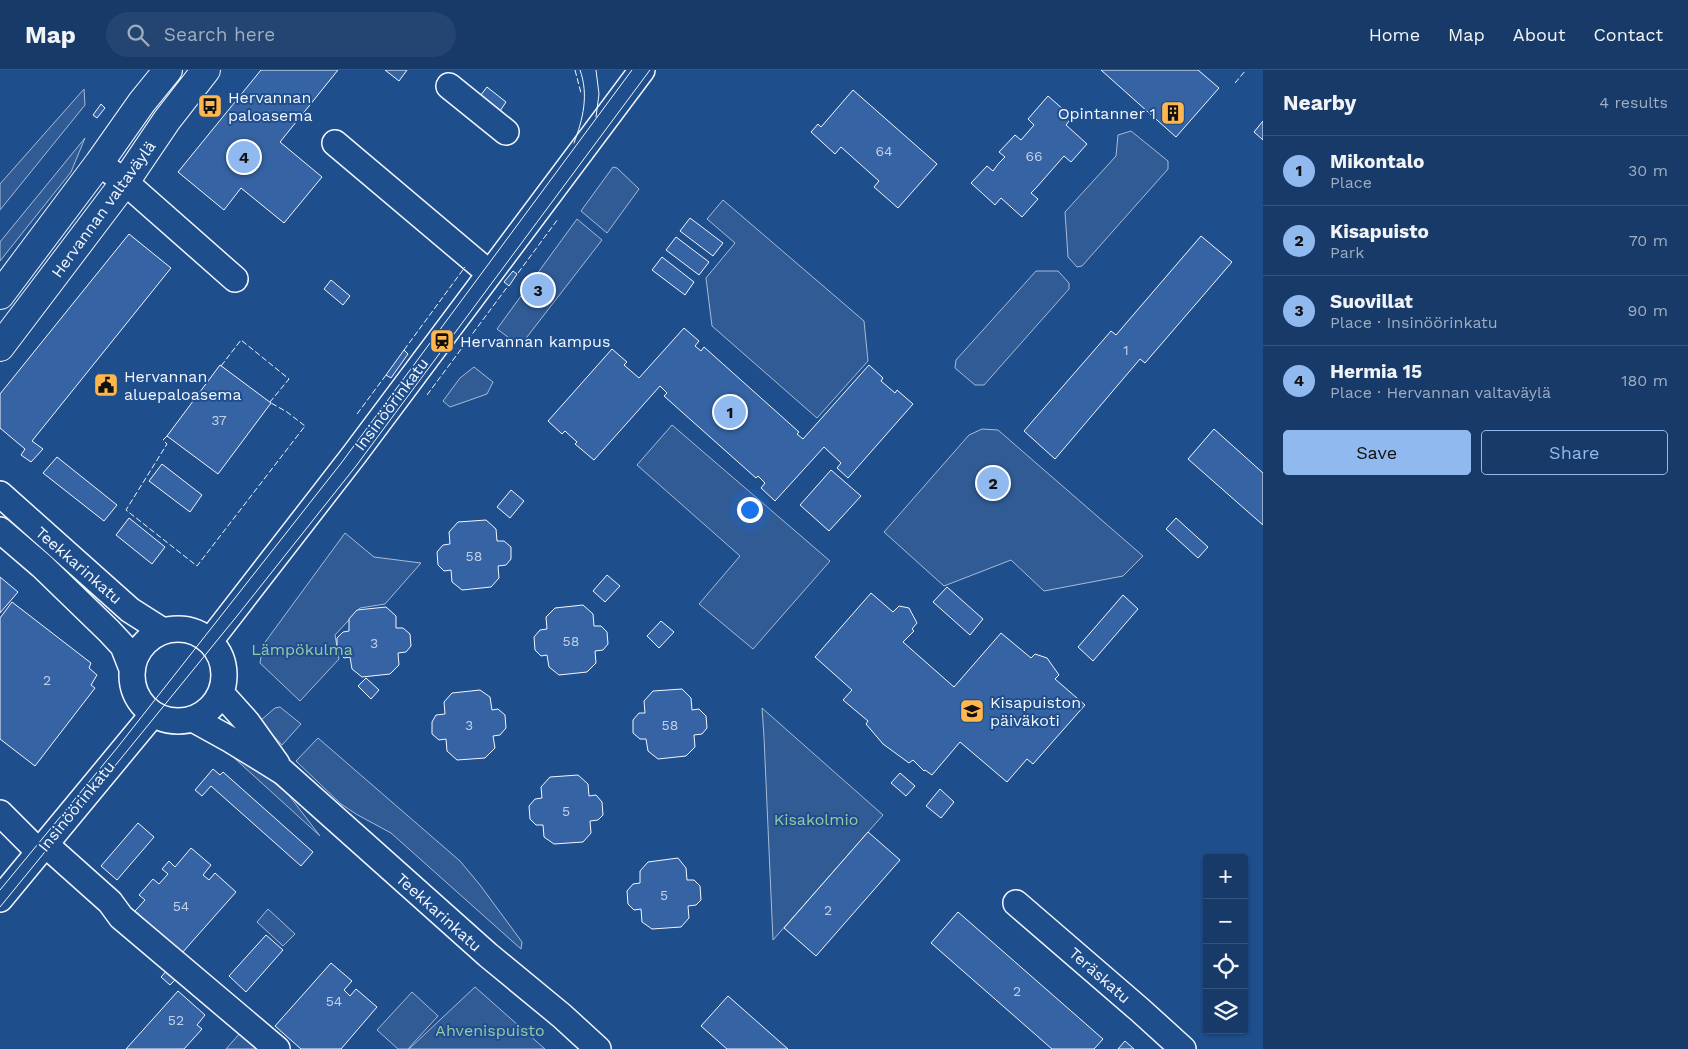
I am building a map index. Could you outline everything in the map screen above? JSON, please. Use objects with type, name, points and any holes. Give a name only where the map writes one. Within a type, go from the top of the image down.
[{"type":"main road","name":"Hervannan valtaväylä","points":[[0,295],[99,164],[142,102],[168,70]]},
{"type":"main road","name":"Hervannan valtaväylä","points":[[0,347],[125,182],[167,120],[206,70]]},
{"type":"street","name":"Insinöörinkatu","points":[[210,641],[354,454],[642,70]]},
{"type":"street","points":[[449,86],[506,132]]},
{"type":"street","points":[[335,143],[489,273]]},
{"type":"street","points":[[99,164],[125,182],[235,279]]},
{"type":"street","name":"Teekkarinkatu","points":[[0,494],[130,610],[163,631]]},
{"type":"street","name":"Teekkarinkatu","points":[[0,530],[42,566],[109,630],[123,646],[132,669]]},
{"type":"street","points":[[180,628],[197,632],[210,641],[222,656],[225,675],[221,693],[205,711],[193,719],[172,721],[152,714],[140,702],[133,686],[132,669],[139,652],[149,641],[163,631],[180,628]]},
{"type":"street","name":"Teekkarinkatu","points":[[221,693],[247,722],[283,772]]},
{"type":"street","name":"Insinöörinkatu","points":[[0,899],[152,714]]},
{"type":"street","name":"Teekkarinkatu","points":[[193,719],[283,772],[488,955],[562,1016],[598,1049]]},
{"type":"street","points":[[0,814],[110,902],[122,917],[277,1049]]},
{"type":"street","name":"Teräskatu","points":[[1016,903],[1183,1049]]},
{"type":"green space","points":[[84,89],[85,105],[0,210],[0,184]]},
{"type":"green space","points":[[1131,131],[1168,161],[1168,169],[1082,266],[1077,267],[1068,257],[1065,212],[1116,156],[1118,135]]},
{"type":"green space","points":[[85,138],[71,172],[0,261],[0,242]]},
{"type":"green space","points":[[613,167],[617,168],[639,189],[607,233],[581,211]]},
{"type":"green space","points":[[723,200],[864,321],[868,361],[817,418],[712,326],[706,278],[735,243],[707,219]]},
{"type":"green space","points":[[577,219],[602,240],[520,346],[497,329]]},
{"type":"green space","points":[[1036,271],[1058,271],[1069,283],[1069,289],[984,385],[975,385],[955,368],[956,360]]},
{"type":"green space","points":[[474,367],[493,382],[487,394],[450,407],[443,401],[460,378]]},
{"type":"green space","points":[[672,425],[830,561],[753,649],[699,604],[740,556],[637,465]]},
{"type":"green space","points":[[982,429],[998,430],[1143,556],[1123,576],[1044,591],[1011,560],[944,586],[884,532],[969,435]]},
{"type":"green space","name":"Lämpökulma","points":[[345,533],[374,557],[421,563],[385,604],[360,608],[335,635],[339,659],[300,701],[260,663],[263,645]]},
{"type":"green space","points":[[280,707],[301,724],[282,745],[260,721],[275,708]]},
{"type":"green space","name":"Kisakolmio","points":[[762,708],[883,815],[773,940],[764,737]]},
{"type":"green space","points":[[318,738],[460,861],[522,942],[521,949],[391,833],[341,804],[296,761]]},
{"type":"green space","points":[[235,752],[288,794],[320,836],[232,756]]},
{"type":"green space","points":[[268,909],[295,934],[283,946],[257,922]]},
{"type":"green space","name":"Ahvenispuisto","points":[[475,987],[545,1049],[409,1049]]},
{"type":"green space","points":[[412,992],[438,1016],[408,1049],[398,1049],[377,1030]]},
{"type":"green space","points":[[240,1033],[259,1049],[226,1049]]},
{"type":"building","points":[[261,70],[338,70],[280,142],[322,177],[284,223],[241,188],[224,210],[178,172]]},
{"type":"building","points":[[385,70],[407,70],[399,81]]},
{"type":"building","name":"Opintanner 1","points":[[1101,70],[1198,70],[1219,88],[1176,137]]},
{"type":"building","points":[[487,87],[506,102],[500,111],[480,96]]},
{"type":"building","points":[[853,90],[937,164],[898,208],[874,187],[879,181],[841,147],[835,154],[811,132],[818,124],[821,127]]},
{"type":"building","points":[[1048,96],[1072,117],[1066,125],[1087,144],[1071,162],[1064,156],[1031,193],[1038,199],[1022,217],[1001,198],[995,205],[971,183],[987,166],[993,171],[1005,157],[999,152],[1015,135],[1021,140],[1034,125],[1028,119]]},
{"type":"building","points":[[101,104],[105,108],[97,118],[93,115]]},
{"type":"building","points":[[1263,121],[1263,140],[1254,132]]},
{"type":"building","points":[[690,218],[723,243],[713,256],[680,231]]},
{"type":"building","points":[[129,234],[171,268],[32,441],[43,449],[31,462],[21,455],[25,449],[0,428],[0,394]]},
{"type":"building","points":[[1201,236],[1232,262],[1145,363],[1140,359],[1055,459],[1024,431],[1111,331],[1116,335]]},
{"type":"building","points":[[676,237],[709,262],[699,275],[666,250]]},
{"type":"building","points":[[662,257],[694,282],[685,295],[652,270]]},
{"type":"building","points":[[513,271],[517,274],[509,286],[504,282]]},
{"type":"building","points":[[331,280],[350,296],[343,305],[324,289]]},
{"type":"building","points":[[684,328],[699,341],[695,346],[701,351],[704,347],[799,432],[797,434],[803,439],[869,365],[883,378],[881,381],[895,393],[897,390],[913,404],[848,478],[837,468],[841,463],[824,447],[775,501],[761,488],[765,483],[758,476],[756,478],[664,396],[667,393],[660,386],[594,460],[575,444],[577,442],[565,431],[562,434],[548,421],[612,349],[627,362],[624,365],[639,378]]},
{"type":"building","points":[[404,350],[408,354],[391,378],[386,375]]},
{"type":"building","points":[[220,365],[271,403],[218,474],[167,436]]},
{"type":"building","points":[[1214,429],[1263,473],[1263,525],[1188,459]]},
{"type":"building","points":[[57,457],[117,505],[104,521],[43,473]]},
{"type":"building","points":[[162,464],[202,495],[190,512],[149,481]]},
{"type":"building","points":[[831,470],[861,496],[829,531],[800,505]]},
{"type":"building","points":[[511,490],[524,501],[510,518],[497,507]]},
{"type":"building","points":[[129,518],[165,547],[152,564],[116,535]]},
{"type":"building","points":[[1176,518],[1208,547],[1198,558],[1166,529]]},
{"type":"building","points":[[486,520],[496,529],[497,541],[504,541],[511,547],[511,559],[506,565],[498,566],[499,578],[491,587],[462,590],[452,582],[451,570],[444,571],[438,565],[437,552],[443,545],[450,544],[449,532],[458,522]]},
{"type":"building","points":[[607,575],[620,586],[605,602],[593,591]]},
{"type":"building","points":[[0,577],[18,592],[0,613]]},
{"type":"building","points":[[947,587],[983,619],[970,635],[933,602]]},
{"type":"building","points":[[871,593],[893,612],[899,606],[909,608],[917,623],[912,629],[914,631],[903,642],[954,687],[1001,633],[1031,658],[1035,654],[1047,658],[1059,675],[1055,679],[1085,705],[1033,764],[1027,759],[1007,782],[960,742],[932,775],[924,771],[913,760],[909,763],[883,744],[866,724],[868,721],[843,700],[852,690],[815,657]]},
{"type":"building","points":[[1123,595],[1138,609],[1093,661],[1078,647]]},
{"type":"building","points":[[12,602],[91,663],[89,668],[97,675],[91,685],[95,688],[35,766],[0,739],[0,618]]},
{"type":"building","points":[[583,605],[593,614],[594,626],[601,626],[607,632],[608,644],[603,650],[595,651],[596,663],[587,672],[559,675],[549,667],[547,655],[541,656],[535,650],[534,637],[540,630],[547,629],[546,617],[555,608]]},
{"type":"building","points":[[386,607],[396,616],[396,628],[403,628],[410,634],[411,646],[406,652],[398,653],[399,665],[390,674],[362,677],[352,669],[350,657],[344,658],[337,651],[337,638],[343,632],[349,631],[349,619],[357,610]]},
{"type":"building","points":[[661,621],[674,632],[659,648],[647,636]]},
{"type":"building","points":[[366,678],[379,690],[371,699],[358,686]]},
{"type":"building","points":[[682,689],[691,698],[692,710],[699,709],[706,716],[707,728],[702,734],[694,735],[695,747],[686,756],[658,759],[648,751],[646,739],[640,739],[633,733],[633,720],[639,713],[645,713],[644,701],[653,691]]},
{"type":"building","points":[[480,690],[490,697],[492,710],[498,709],[505,715],[506,728],[500,735],[493,736],[495,748],[485,758],[457,760],[447,751],[446,739],[439,740],[432,734],[432,722],[436,715],[445,714],[444,702],[452,693]]},
{"type":"building","points":[[213,769],[220,775],[223,772],[313,852],[301,866],[211,786],[202,796],[195,790]]},
{"type":"building","points":[[900,773],[915,786],[906,796],[891,783]]},
{"type":"building","points":[[578,775],[588,784],[589,796],[596,795],[602,802],[603,815],[598,820],[590,821],[591,833],[583,842],[554,844],[544,837],[543,825],[536,825],[530,819],[529,806],[535,799],[542,798],[541,787],[550,777]]},
{"type":"building","points":[[940,789],[954,802],[941,818],[926,806]]},
{"type":"building","points":[[138,823],[154,837],[117,880],[101,866]]},
{"type":"building","points":[[868,832],[900,860],[816,956],[784,928]]},
{"type":"building","points":[[191,848],[211,865],[203,875],[209,880],[215,873],[236,892],[182,953],[135,911],[145,900],[139,895],[153,879],[159,884],[168,874],[162,869],[169,861],[175,867]]},
{"type":"building","points":[[678,858],[686,868],[687,880],[694,880],[700,886],[701,900],[696,905],[688,906],[689,918],[681,927],[652,929],[642,922],[641,909],[634,910],[628,904],[627,891],[633,884],[640,883],[640,871],[648,862]]},
{"type":"building","points":[[958,912],[1103,1039],[1094,1049],[1052,1049],[931,943]]},
{"type":"building","points":[[266,935],[283,950],[246,992],[229,976]]},
{"type":"building","points":[[331,963],[352,981],[344,990],[350,996],[356,989],[377,1007],[341,1049],[301,1049],[275,1026]]},
{"type":"building","points":[[169,968],[178,977],[170,985],[161,977]]},
{"type":"building","points":[[178,991],[205,1015],[197,1025],[202,1029],[184,1049],[126,1049]]},
{"type":"building","points":[[728,996],[788,1049],[727,1049],[701,1026]]},
{"type":"building","points":[[1125,1041],[1134,1049],[1118,1049]]},
{"type":"tram line","points":[[574,143],[584,107],[583,79],[580,70]]},
{"type":"tram line","points":[[596,70],[599,94],[596,117]]},
{"type":"tram line","points":[[0,890],[117,748],[342,462],[632,70]]},
{"type":"tram line","points":[[0,907],[237,616],[356,466],[650,70]]},
{"type":"fence","points":[[575,70],[581,93]]},
{"type":"fence","points":[[1235,83],[1246,70]]},
{"type":"fence","points":[[518,273],[558,219]]},
{"type":"fence","points":[[404,350],[465,267]]},
{"type":"fence","points":[[427,395],[508,286]]},
{"type":"fence","points":[[221,366],[241,340],[289,379],[270,402]]},
{"type":"fence","points":[[357,414],[386,375]]},
{"type":"fence","points":[[167,436],[163,440],[167,444],[126,510],[197,566],[305,426],[287,412],[271,403]]},
{"type":"place","name":"Hervannan paloasema","points":[[210,106]]},
{"type":"place","name":"Opintanner 1","points":[[1173,113]]},
{"type":"place","name":"Hermia 15","points":[[244,157]]},
{"type":"place","name":"Suovillat","points":[[538,290]]},
{"type":"place","name":"Hervannan kampus","points":[[442,341]]},
{"type":"place","name":"Hervannan aluepaloasema","points":[[106,385]]},
{"type":"place","name":"Mikontalo","points":[[730,412]]},
{"type":"place","name":"Kisapuisto","points":[[993,483]]},
{"type":"place","name":"Kisapuiston päiväkoti","points":[[972,711]]}]
